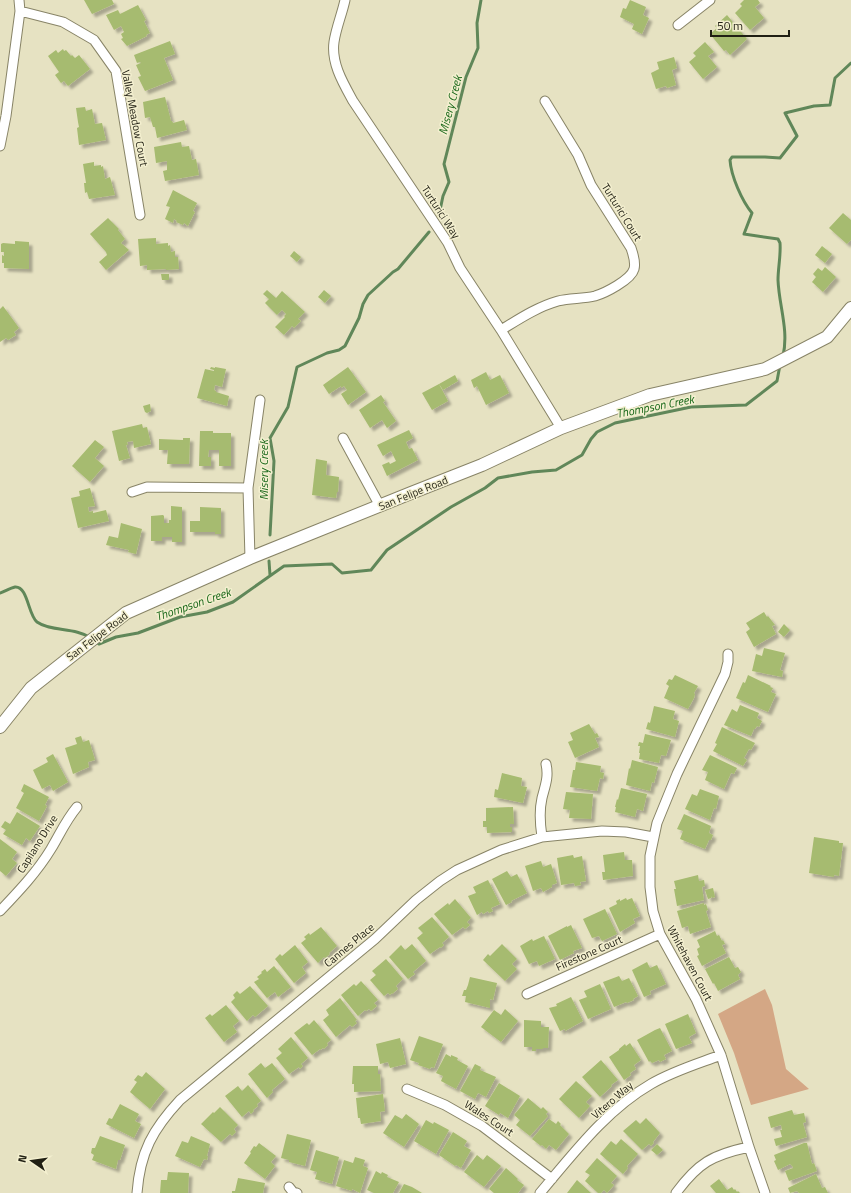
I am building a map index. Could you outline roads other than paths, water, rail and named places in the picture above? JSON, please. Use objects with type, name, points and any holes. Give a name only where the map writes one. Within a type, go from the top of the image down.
[{"type":"street","points":[[0,146],[3,115],[20,11],[19,0]]},
{"type":"street","name":"Turturici Way","points":[[345,0],[334,42],[334,56],[342,80],[353,101],[448,243],[460,268],[501,330],[561,428]]},
{"type":"street","points":[[678,25],[710,0]]},
{"type":"street","name":"Valley Meadow Court","points":[[20,11],[63,22],[94,40],[116,71],[140,215]]},
{"type":"street","name":"Turturici Court","points":[[501,330],[523,316],[552,304],[570,299],[594,296],[606,291],[629,277],[634,269],[634,257],[631,248],[591,185],[578,155],[545,101]]},
{"type":"street","name":"San Felipe Road","points":[[0,727],[30,688],[126,613],[250,558],[482,465],[561,428],[650,395],[765,369],[809,348],[827,337],[851,308]]},
{"type":"street","points":[[250,558],[248,488],[260,400]]},
{"type":"street","points":[[343,438],[380,506]]},
{"type":"street","points":[[132,492],[147,487],[248,488]]},
{"type":"street","name":"Whitehaven Court","points":[[728,654],[725,674],[666,799],[653,837],[649,869],[650,888],[653,911],[660,934],[693,993],[721,1055],[749,1147],[765,1193]]},
{"type":"street","points":[[542,836],[540,812],[548,776],[546,764]]},
{"type":"street","name":"Capilano Drive","points":[[0,911],[31,878],[51,849],[67,820],[77,807]]},
{"type":"street","name":"Cannes Place","points":[[137,1193],[140,1167],[150,1140],[156,1128],[180,1100],[375,939],[411,905],[440,881],[457,870],[505,848],[542,836],[602,831],[626,832],[653,837]]},
{"type":"street","name":"Firestone Court","points":[[527,994],[660,934]]},
{"type":"street","name":"Vitero Way","points":[[540,1193],[596,1129],[628,1100],[650,1084],[721,1055]]},
{"type":"street","name":"Wales Court","points":[[407,1089],[445,1105],[482,1126],[552,1179]]},
{"type":"street","points":[[676,1193],[693,1172],[707,1161],[727,1152],[749,1147]]},
{"type":"street","points":[[289,1187],[293,1192],[297,1193]]},
{"type":"waterway","name":"Misery Creek","points":[[439,215],[443,196],[449,182],[444,164],[466,77],[478,48],[477,23],[481,0]]},
{"type":"waterway","name":"Thompson Creek","points":[[783,356],[785,337],[778,280],[780,243],[778,239],[744,234],[752,213],[744,202],[738,188],[732,173],[730,160],[732,157],[780,158],[797,136],[785,113],[814,106],[830,105],[835,78],[851,63]]},
{"type":"waterway","name":"Misery Creek","points":[[270,535],[274,461],[270,438],[288,407],[297,367],[327,353],[339,350],[345,346],[359,318],[363,304],[368,295],[398,269],[429,232]]},
{"type":"waterway","name":"Thompson Creek","points":[[95,641],[99,644],[116,637],[138,633],[180,617],[207,612],[233,602],[284,566],[332,564],[342,573],[371,570],[387,550],[451,507],[485,488],[498,478],[532,472],[556,470],[582,455],[591,439],[597,432],[615,423],[691,407],[746,405],[777,381],[780,365]]},
{"type":"waterway","name":"Misery Creek","points":[[269,561],[270,575]]},
{"type":"waterway","name":"Thompson Creek","points":[[0,593],[11,588],[19,588],[23,591],[37,622],[49,627],[78,632],[91,638]]}]
